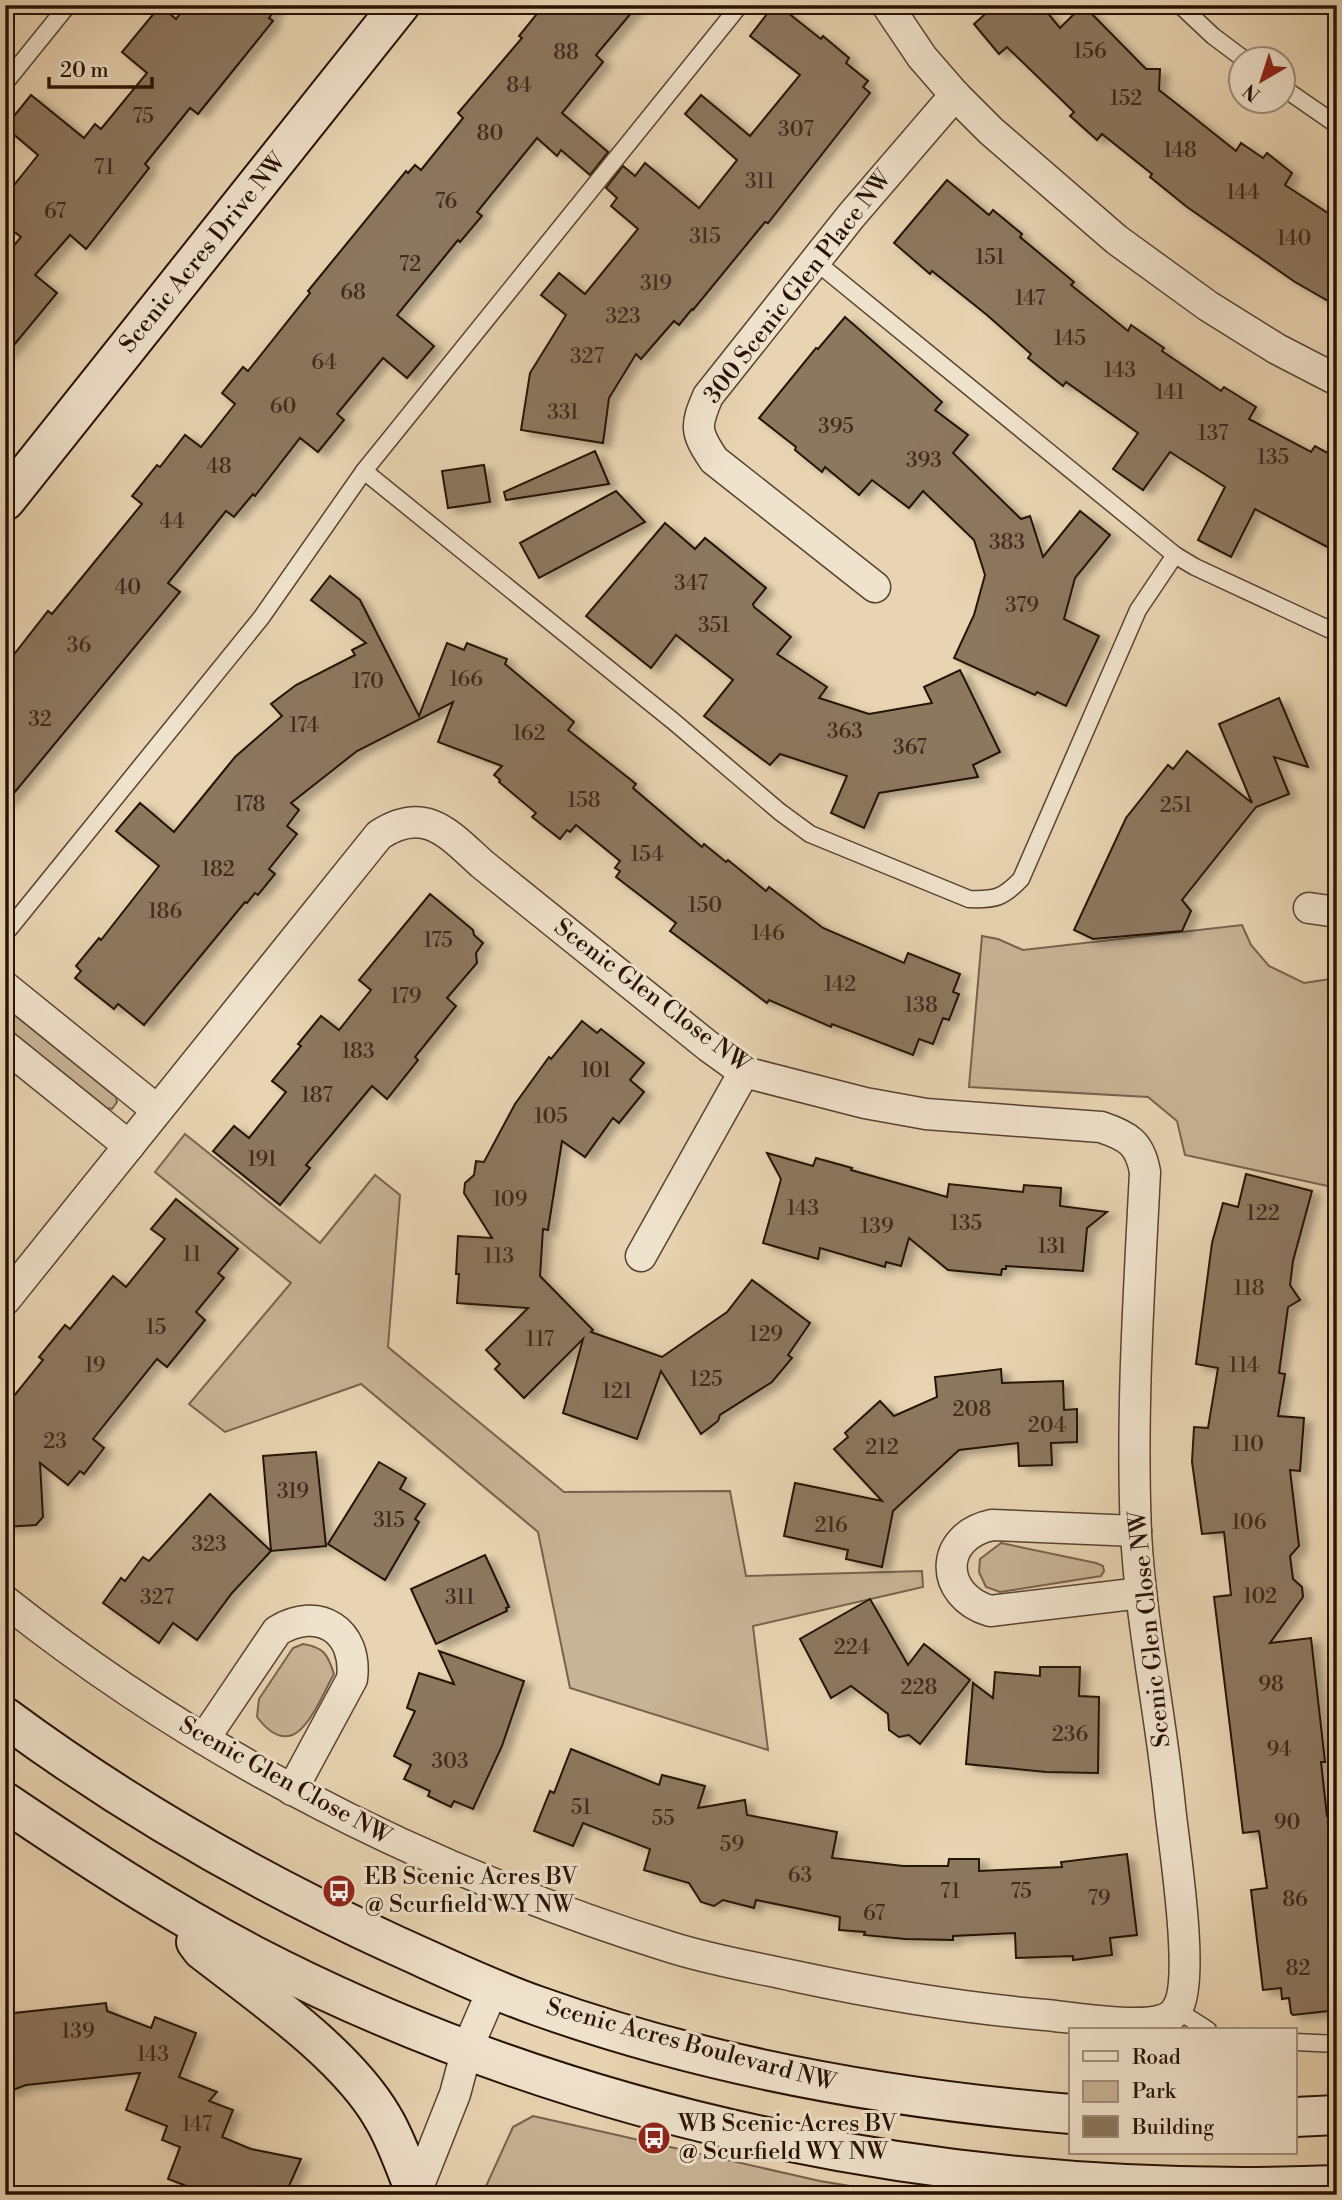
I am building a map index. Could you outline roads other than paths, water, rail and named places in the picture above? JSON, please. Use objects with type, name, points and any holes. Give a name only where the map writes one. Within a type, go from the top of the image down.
[{"type":"street","name":"Scenic Acres Drive NW","points":[[5,501],[400,5]]},
{"type":"street","points":[[887,5],[922,57],[955,95],[991,131],[1117,240],[1208,306],[1277,349],[1337,380]]},
{"type":"street","name":"300 Scenic Glen Place NW","points":[[874,587],[714,460],[700,439],[699,417],[708,396],[815,261],[955,95]]},
{"type":"street","name":"Scenic Glen Close NW","points":[[5,1300],[379,835],[408,821],[437,826],[450,834],[482,864],[744,1072],[865,1103],[926,1114],[1101,1127],[1120,1133],[1142,1154],[1145,1172],[1135,1362],[1136,1531],[1141,1593],[1169,1797],[1184,1944],[1183,1994],[1177,2010],[1161,2021],[1118,2022],[904,1999],[720,1961],[671,1947],[499,1887],[434,1860],[292,1790],[204,1740],[91,1664],[5,1601]]},
{"type":"street","points":[[5,987],[157,1110]]},
{"type":"street","points":[[5,1046],[129,1146]]},
{"type":"street","points":[[641,1256],[744,1072]]},
{"type":"street","points":[[1136,1531],[992,1525],[979,1528],[967,1535],[958,1546],[952,1574],[964,1599],[990,1612],[1141,1593]]},
{"type":"street","points":[[204,1740],[277,1631],[290,1623],[304,1620],[331,1626],[343,1636],[351,1649],[354,1664],[352,1679],[292,1790]]},
{"type":"street","name":"Scenic Acres Boulevard NW","points":[[5,1717],[94,1780],[186,1839],[308,1905],[492,1989],[560,2013],[743,2064],[925,2099],[1069,2114]]},
{"type":"street","points":[[5,1802],[171,1910],[253,1955],[327,1990],[467,2049],[619,2102],[804,2148],[894,2164],[1015,2179],[1114,2186],[1279,2189],[1337,2185]]},
{"type":"street","points":[[171,1910],[202,1950],[282,2013],[350,2075],[383,2118],[416,2194]]},
{"type":"street","points":[[416,2194],[455,2094],[467,2049],[492,1989]]},
{"type":"street","points":[[1296,2117],[1337,2115]]},
{"type":"lane","points":[[5,83],[68,5]]},
{"type":"lane","points":[[5,934],[261,618],[364,471],[740,5]]},
{"type":"lane","points":[[1180,5],[1226,46]]},
{"type":"lane","points":[[1296,96],[1337,125]]},
{"type":"lane","points":[[815,261],[1175,555],[1195,567],[1337,633]]},
{"type":"lane","points":[[364,471],[800,827],[810,834],[969,899],[986,900],[1005,895],[1021,879],[1138,610],[1175,555]]},
{"type":"lane","points":[[1177,2010],[1205,2028]]},
{"type":"lane","points":[[1296,2042],[1337,2044]]},
{"type":"place","name":"EB Scenic Acres BV @ Scurfield WY NW","points":[[339,1891]]},
{"type":"place","name":"WB Scenic Acres BV @ Scurfield WY NW","points":[[654,2138]]}]
